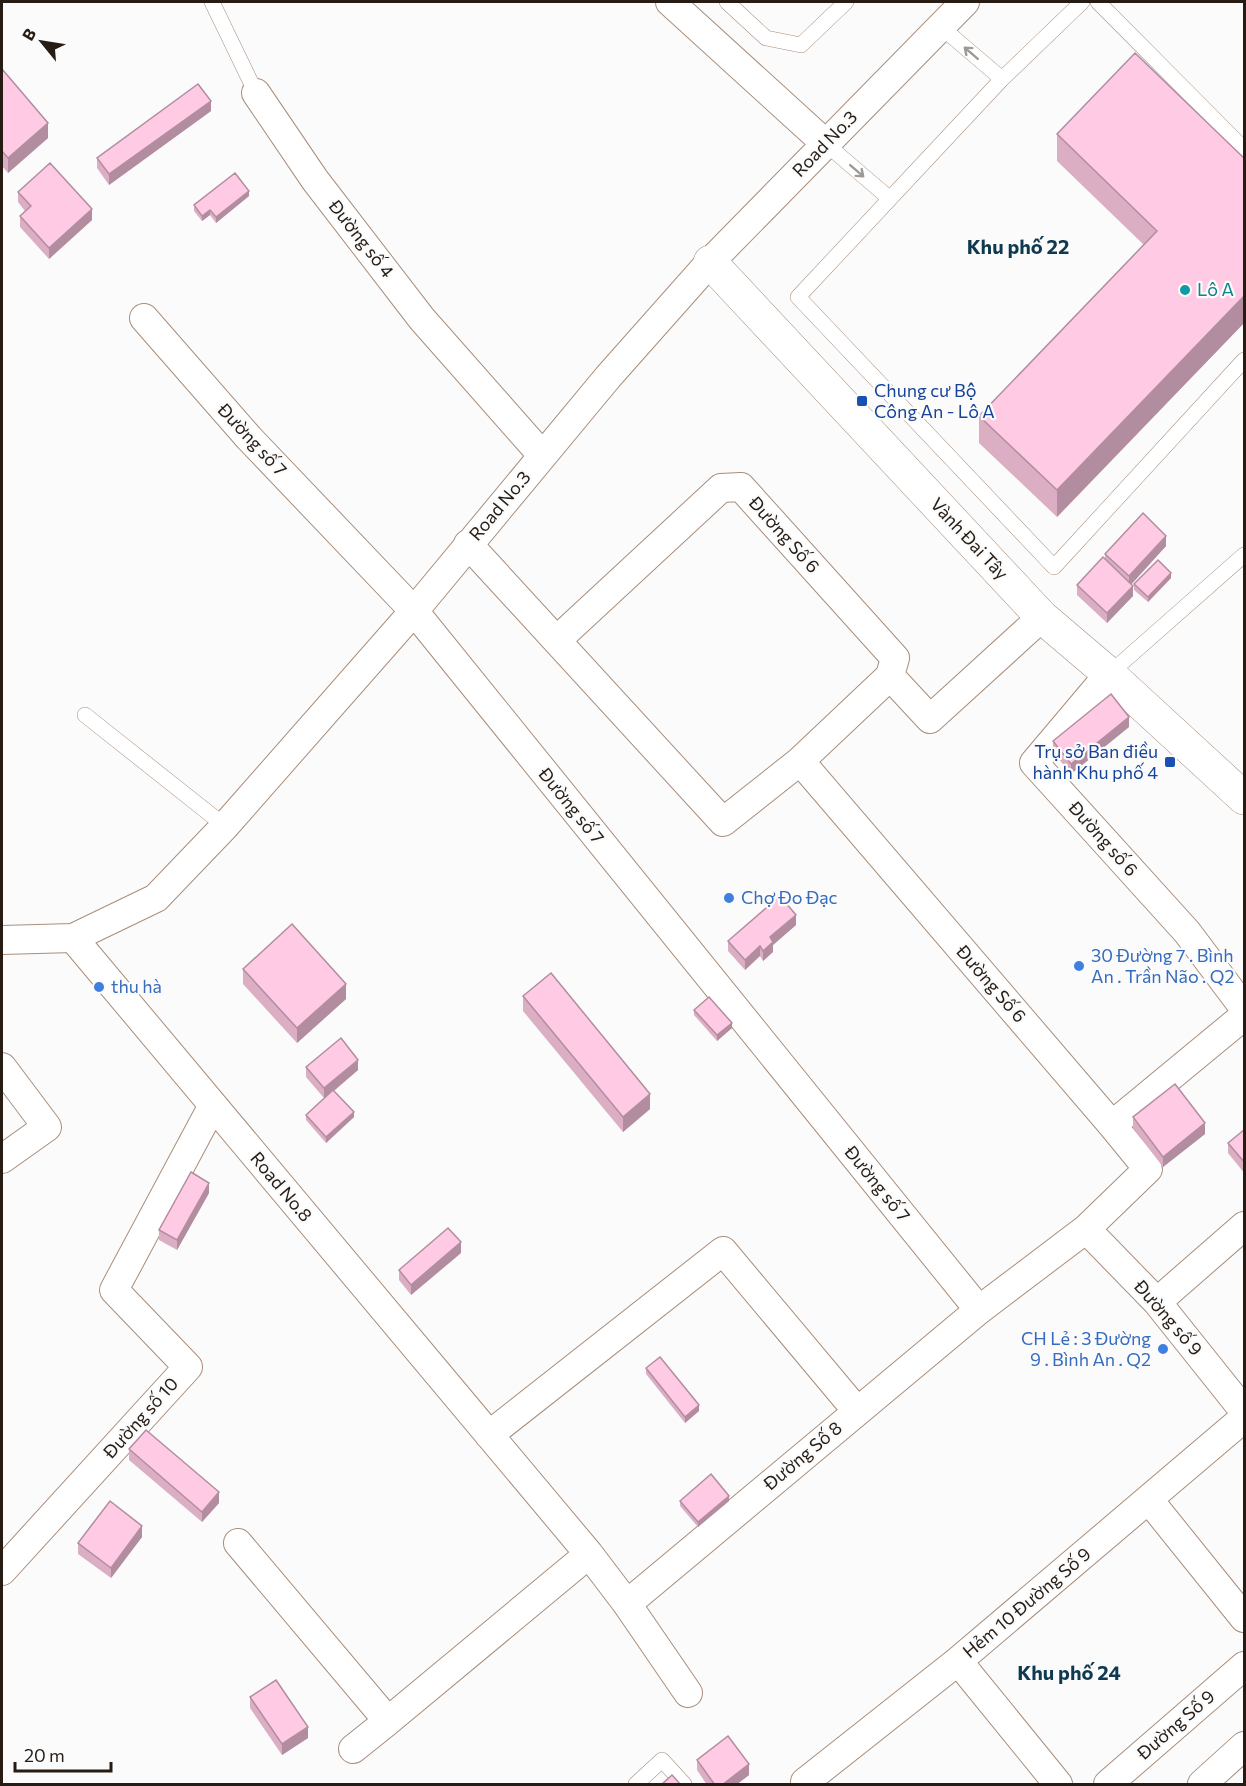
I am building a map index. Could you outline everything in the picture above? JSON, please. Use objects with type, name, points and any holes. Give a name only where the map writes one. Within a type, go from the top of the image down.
[{"type":"street","points":[[670,2],[826,144]]},
{"type":"street","name":"Road No.3","points":[[2,940],[73,938],[156,897],[225,826],[414,611],[608,376],[710,262],[955,9]]},
{"type":"street","name":"Đường số 4","points":[[256,93],[315,180],[422,318],[542,455]]},
{"type":"street","name":"Vành Đai Tây","points":[[710,262],[1042,617],[1109,674],[1245,798]]},
{"type":"street","name":"Đường số 7","points":[[144,318],[249,438],[414,611],[980,1310]]},
{"type":"street","name":"Đường Số 6","points":[[557,640],[721,488],[741,487],[895,658],[890,676]]},
{"type":"street","points":[[468,544],[723,822],[800,761],[890,676],[930,718],[1042,617]]},
{"type":"street","name":"Đường số 6","points":[[1109,674],[1034,763],[1187,932],[1245,1008]]},
{"type":"street","name":"Đường Số 6","points":[[800,761],[1148,1169],[1086,1229]]},
{"type":"street","name":"Road No.8","points":[[73,938],[589,1554],[627,1604],[687,1693]]},
{"type":"street","points":[[1112,1125],[1245,1016]]},
{"type":"street","points":[[2,1067],[47,1127],[2,1159]]},
{"type":"street","name":"Đường số 10","points":[[2,1571],[188,1367],[114,1290],[213,1106]]},
{"type":"street","points":[[1157,1302],[1245,1227]]},
{"type":"street","name":"Đường Số 8","points":[[627,1604],[980,1310],[1086,1229]]},
{"type":"street","name":"Đường số 9","points":[[1086,1229],[1157,1302],[1245,1411]]},
{"type":"street","points":[[489,1436],[723,1251],[857,1411]]},
{"type":"street","name":"Hẻm 10 Đường Số 9","points":[[805,1782],[958,1661],[1245,1418]]},
{"type":"street","points":[[1149,1500],[1245,1618]]},
{"type":"street","points":[[238,1543],[388,1720]]},
{"type":"street","points":[[353,1749],[589,1554]]},
{"type":"street","points":[[958,1661],[1058,1785]]},
{"type":"street","name":"Đường Số 9","points":[[1108,1785],[1245,1666]]},
{"type":"street","points":[[1202,1785],[1245,1746]]},
{"type":"lane","name":"Đường số 4","points":[[212,2],[256,93]]},
{"type":"lane","points":[[727,2],[766,38],[801,45],[846,2]]},
{"type":"lane","points":[[1082,2],[1002,79],[798,297],[1054,567],[1245,360]]},
{"type":"lane","points":[[1098,2],[1245,149]]},
{"type":"lane","points":[[955,9],[1002,79]]},
{"type":"lane","points":[[826,144],[889,198]]},
{"type":"lane","points":[[1109,674],[1245,555]]},
{"type":"lane","points":[[85,715],[225,826]]},
{"type":"lane","points":[[636,1785],[662,1760],[684,1785]]},
{"type":"building","name":"Lô A","points":[[1135,53],[1245,159],[1245,295],[1057,490],[979,416],[1157,231],[1057,134]]},
{"type":"building","points":[[2,69],[48,123],[8,158],[2,151]]},
{"type":"building","points":[[198,84],[211,101],[109,174],[97,158]]},
{"type":"building","points":[[50,163],[92,209],[49,248],[20,216],[31,206],[18,192]]},
{"type":"building","points":[[235,173],[249,191],[216,217],[210,210],[202,216],[194,205]]},
{"type":"building","points":[[1143,513],[1166,536],[1129,576],[1105,554]]},
{"type":"building","points":[[1103,557],[1133,586],[1107,613],[1077,585]]},
{"type":"building","points":[[1158,560],[1171,573],[1148,597],[1134,584]]},
{"type":"building","points":[[1111,694],[1129,717],[1071,764],[1053,741]]},
{"type":"building","points":[[780,896],[796,915],[770,937],[773,942],[763,951],[760,946],[745,960],[728,941]]},
{"type":"building","points":[[292,924],[346,984],[297,1028],[243,969]]},
{"type":"building","points":[[551,973],[650,1094],[623,1117],[523,996]]},
{"type":"building","points":[[709,997],[732,1023],[717,1035],[694,1010]]},
{"type":"building","points":[[341,1038],[358,1060],[324,1088],[306,1067]]},
{"type":"building","points":[[1175,1084],[1205,1123],[1163,1157],[1133,1117]]},
{"type":"building","points":[[333,1090],[354,1112],[326,1137],[306,1115]]},
{"type":"building","points":[[1245,1129],[1245,1163],[1228,1143]]},
{"type":"building","points":[[191,1172],[209,1183],[177,1240],[159,1230]]},
{"type":"building","points":[[448,1228],[461,1242],[411,1285],[399,1270]]},
{"type":"building","points":[[660,1357],[699,1405],[685,1417],[646,1368]]},
{"type":"building","points":[[146,1430],[219,1492],[202,1512],[129,1449]]},
{"type":"building","points":[[711,1474],[729,1496],[698,1522],[680,1501]]},
{"type":"building","points":[[110,1501],[142,1526],[111,1568],[78,1543]]},
{"type":"building","points":[[276,1680],[308,1727],[282,1744],[250,1697]]},
{"type":"building","points":[[728,1736],[749,1764],[722,1785],[715,1785],[697,1760]]},
{"type":"building","points":[[672,1775],[681,1785],[661,1785]]},
{"type":"place","name":"Lô A","points":[[1185,290]]},
{"type":"place","name":"Chung cư Bộ Công An - Lô A","points":[[862,401]]},
{"type":"place","name":"Trụ sở Ban điều hành Khu phố 4","points":[[1170,762]]},
{"type":"place","name":"Chợ Đo Đạc","points":[[729,898]]},
{"type":"place","name":"30 Đường 7 . Bình An . Trần Não . Q2","points":[[1079,966]]},
{"type":"place","name":"thu hà","points":[[99,987]]},
{"type":"place","name":"CH Lẻ : 3 Đường 9 . Bình An . Q2","points":[[1163,1349]]},
{"type":"district","name":"Khu phố 22","points":[[1018,247]]},
{"type":"district","name":"Khu phố 24","points":[[1069,1673]]}]
